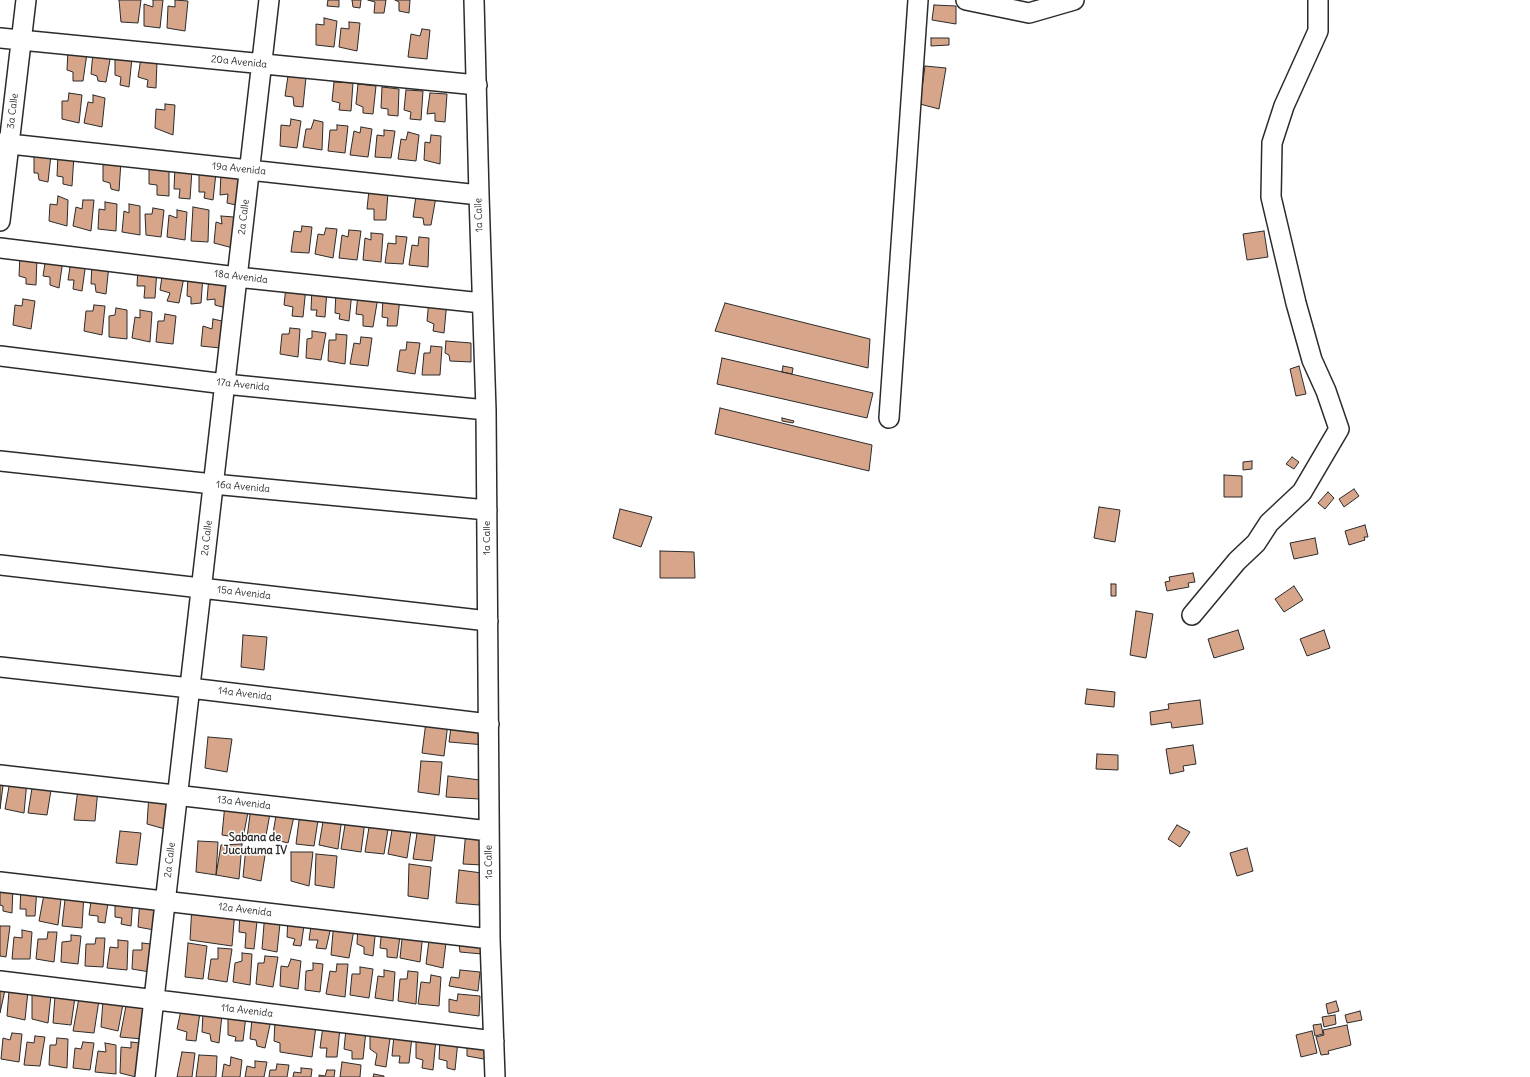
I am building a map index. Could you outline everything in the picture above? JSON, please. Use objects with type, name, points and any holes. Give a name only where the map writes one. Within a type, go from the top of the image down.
[{"type":"street","name":"3a Calle","points":[[0,221],[4,144],[26,0]]},
{"type":"street","name":"2a Calle","points":[[145,1077],[269,0]]},
{"type":"street","name":"1a Calle","points":[[474,0],[486,410],[490,939],[494,1077]]},
{"type":"street","points":[[889,418],[918,0]]},
{"type":"street","points":[[966,0],[1029,13],[1074,0]]},
{"type":"street","points":[[1192,615],[1237,561],[1256,543],[1269,523],[1302,492],[1338,429],[1326,391],[1312,360],[1296,303],[1271,197],[1272,143],[1284,106],[1318,30],[1318,0]]},
{"type":"street","name":"20a Avenida","points":[[0,38],[477,86]]},
{"type":"street","name":"19a Avenida","points":[[4,144],[479,195]]},
{"type":"street","name":"18a Avenida","points":[[0,248],[237,277],[482,303]]},
{"type":"street","name":"17a Avenida","points":[[0,356],[225,384],[486,410]]},
{"type":"street","name":"16a Avenida","points":[[0,461],[213,484],[487,510]]},
{"type":"street","name":"15a Avenida","points":[[0,565],[488,620]]},
{"type":"street","name":"14a Avenida","points":[[0,667],[489,724]]},
{"type":"street","name":"13a Avenida","points":[[0,775],[489,831]]},
{"type":"street","name":"12a Avenida","points":[[0,882],[490,939]]},
{"type":"street","name":"11a Avenida","points":[[0,981],[494,1041]]},
{"type":"building","points":[[119,0],[141,0],[138,23],[121,22]]},
{"type":"building","points":[[153,0],[163,0],[160,28],[144,26],[144,4],[153,7]]},
{"type":"building","points":[[175,0],[188,1],[185,31],[167,28],[168,6],[175,7]]},
{"type":"building","points":[[328,0],[339,0],[339,7],[327,6]]},
{"type":"building","points":[[352,0],[361,0],[360,8],[353,7]]},
{"type":"building","points":[[368,0],[386,0],[384,13],[374,13],[375,2]]},
{"type":"building","points":[[395,0],[410,0],[409,13],[399,11],[399,2]]},
{"type":"building","points":[[934,5],[956,6],[956,24],[932,20]]},
{"type":"building","points":[[324,18],[337,21],[334,47],[316,45],[316,24],[324,25]]},
{"type":"building","points":[[349,22],[360,23],[357,51],[339,47],[341,28],[349,29]]},
{"type":"building","points":[[422,29],[430,30],[427,59],[408,57],[411,34],[420,36]]},
{"type":"building","points":[[931,38],[949,38],[949,45],[931,46]]},
{"type":"building","points":[[68,50],[87,53],[83,81],[73,81],[73,72],[67,70]]},
{"type":"building","points":[[93,52],[111,54],[106,82],[98,81],[97,76],[91,74]]},
{"type":"building","points":[[115,54],[132,58],[129,87],[120,85],[121,77],[115,75]]},
{"type":"building","points":[[141,58],[157,61],[156,88],[147,87],[148,80],[138,77]]},
{"type":"building","points":[[925,66],[946,68],[939,109],[920,104]]},
{"type":"building","points":[[288,76],[306,77],[303,107],[294,106],[293,97],[285,96]]},
{"type":"building","points":[[334,82],[353,83],[351,111],[339,110],[340,103],[332,101]]},
{"type":"building","points":[[358,84],[376,86],[373,114],[363,113],[363,107],[356,104]]},
{"type":"building","points":[[382,87],[399,89],[398,116],[388,115],[388,109],[381,108]]},
{"type":"building","points":[[406,90],[423,91],[421,120],[410,119],[411,112],[404,110]]},
{"type":"building","points":[[69,93],[82,95],[79,123],[62,119],[62,101],[68,101]]},
{"type":"building","points":[[430,93],[447,94],[445,122],[435,121],[435,113],[427,114]]},
{"type":"building","points":[[93,95],[105,98],[102,127],[84,123],[88,102],[93,103]]},
{"type":"building","points":[[165,104],[175,105],[173,135],[155,128],[156,109],[165,110]]},
{"type":"building","points":[[291,119],[301,121],[297,148],[280,146],[281,125],[290,126]]},
{"type":"building","points":[[314,120],[323,122],[322,150],[303,147],[306,129],[311,129]]},
{"type":"building","points":[[337,125],[348,126],[345,153],[328,151],[330,130],[337,130]]},
{"type":"building","points":[[361,127],[372,129],[368,157],[350,155],[354,131],[360,133]]},
{"type":"building","points":[[384,130],[395,131],[391,158],[375,157],[377,135],[384,136]]},
{"type":"building","points":[[408,132],[419,135],[416,161],[398,159],[401,139],[406,140]]},
{"type":"building","points":[[431,135],[441,136],[440,164],[424,160],[425,142],[430,143]]},
{"type":"building","points":[[34,154],[51,155],[48,182],[39,180],[38,173],[34,173]]},
{"type":"building","points":[[58,155],[74,155],[72,186],[63,184],[63,177],[57,176]]},
{"type":"building","points":[[103,160],[121,161],[119,191],[111,189],[110,183],[103,181]]},
{"type":"building","points":[[149,165],[169,166],[169,196],[157,195],[157,185],[149,184]]},
{"type":"building","points":[[175,167],[192,170],[190,199],[179,198],[180,189],[174,189]]},
{"type":"building","points":[[199,171],[216,173],[213,200],[204,198],[205,192],[199,192]]},
{"type":"building","points":[[221,173],[239,175],[236,205],[227,203],[228,194],[220,195]]},
{"type":"building","points":[[369,190],[388,192],[386,220],[374,220],[374,209],[367,209]]},
{"type":"building","points":[[58,196],[68,200],[67,226],[49,221],[50,204],[57,205]]},
{"type":"building","points":[[416,196],[436,197],[431,225],[424,225],[423,218],[413,217]]},
{"type":"building","points":[[83,200],[94,200],[91,231],[73,226],[76,207],[82,209]]},
{"type":"building","points":[[105,202],[117,204],[116,231],[98,229],[99,209],[105,210]]},
{"type":"building","points":[[129,204],[140,206],[140,235],[122,232],[124,211],[129,213]]},
{"type":"building","points":[[193,207],[209,210],[208,242],[191,241]]},
{"type":"building","points":[[153,208],[164,210],[161,237],[146,235],[145,214],[152,214]]},
{"type":"building","points":[[177,210],[187,212],[185,240],[167,237],[169,215],[177,218]]},
{"type":"building","points":[[221,216],[234,217],[233,248],[214,243],[216,222],[222,224]]},
{"type":"building","points":[[302,226],[312,227],[309,253],[291,252],[294,231],[301,232]]},
{"type":"building","points":[[326,228],[337,229],[333,258],[315,254],[318,234],[324,235]]},
{"type":"building","points":[[349,230],[361,231],[357,260],[339,258],[342,235],[348,237]]},
{"type":"building","points":[[1264,231],[1268,257],[1247,260],[1243,234]]},
{"type":"building","points":[[371,233],[383,234],[381,262],[363,260],[365,238],[371,240]]},
{"type":"building","points":[[396,236],[407,237],[403,264],[385,263],[388,243],[396,244]]},
{"type":"building","points":[[419,237],[429,238],[428,267],[409,265],[412,245],[418,246]]},
{"type":"building","points":[[20,254],[37,257],[36,285],[26,284],[26,278],[19,276]]},
{"type":"building","points":[[46,257],[63,260],[59,288],[50,285],[50,277],[43,276]]},
{"type":"building","points":[[71,261],[86,262],[82,291],[73,289],[74,280],[68,280]]},
{"type":"building","points":[[92,263],[109,265],[106,294],[96,292],[95,284],[91,284]]},
{"type":"building","points":[[138,267],[157,269],[155,298],[144,298],[145,286],[137,286]]},
{"type":"building","points":[[163,270],[185,272],[179,303],[167,301],[170,293],[160,290]]},
{"type":"building","points":[[188,275],[203,276],[201,303],[191,304],[191,297],[187,296]]},
{"type":"building","points":[[209,276],[229,279],[226,308],[215,305],[215,299],[207,300]]},
{"type":"building","points":[[286,287],[306,287],[303,317],[292,316],[293,307],[284,305]]},
{"type":"building","points":[[312,288],[327,290],[325,317],[316,316],[317,310],[311,310]]},
{"type":"building","points":[[336,291],[352,292],[349,321],[339,319],[340,314],[335,313]]},
{"type":"building","points":[[358,294],[378,297],[373,327],[363,326],[363,315],[356,314]]},
{"type":"building","points":[[383,296],[400,298],[397,326],[387,326],[388,318],[382,317]]},
{"type":"building","points":[[23,299],[35,301],[31,329],[13,325],[15,305],[22,306]]},
{"type":"building","points":[[429,300],[447,301],[444,333],[433,331],[434,324],[427,321]]},
{"type":"building","points":[[725,303],[870,339],[868,368],[715,331]]},
{"type":"building","points":[[94,305],[105,306],[102,335],[84,331],[86,311],[93,311]]},
{"type":"building","points":[[116,308],[127,310],[127,339],[109,337],[109,316],[115,315]]},
{"type":"building","points":[[140,310],[152,312],[150,342],[132,338],[135,317],[140,318]]},
{"type":"building","points":[[165,314],[176,316],[173,344],[156,342],[158,321],[164,321]]},
{"type":"building","points":[[213,319],[222,321],[220,348],[201,346],[203,326],[212,329]]},
{"type":"building","points":[[290,328],[300,329],[298,357],[280,354],[282,334],[289,334]]},
{"type":"building","points":[[312,331],[326,333],[321,360],[306,358],[307,339],[312,338]]},
{"type":"building","points":[[336,334],[347,335],[345,364],[328,361],[329,340],[336,340]]},
{"type":"building","points":[[361,337],[372,338],[368,366],[350,364],[354,343],[360,344]]},
{"type":"building","points":[[446,341],[471,343],[471,362],[450,361],[449,355],[445,353]]},
{"type":"building","points":[[407,342],[420,343],[415,374],[397,371],[400,350],[406,350]]},
{"type":"building","points":[[431,346],[442,347],[440,375],[422,375],[424,353],[430,353]]},
{"type":"building","points":[[722,358],[873,393],[867,418],[717,384]]},
{"type":"building","points":[[783,366],[793,368],[792,374],[782,372]]},
{"type":"building","points":[[1299,366],[1306,394],[1296,396],[1290,369]]},
{"type":"building","points":[[720,408],[872,445],[869,471],[715,434]]},
{"type":"building","points":[[782,418],[794,421],[793,423],[782,421]]},
{"type":"building","points":[[1292,457],[1299,462],[1294,469],[1286,464]]},
{"type":"building","points":[[1252,461],[1252,469],[1243,470],[1243,462]]},
{"type":"building","points":[[1224,475],[1242,476],[1242,497],[1224,497]]},
{"type":"building","points":[[1354,489],[1359,496],[1344,507],[1339,499]]},
{"type":"building","points":[[1328,492],[1334,498],[1325,509],[1318,503]]},
{"type":"building","points":[[1099,507],[1120,510],[1115,542],[1094,538]]},
{"type":"building","points":[[620,509],[652,517],[641,547],[613,538]]},
{"type":"building","points":[[1365,525],[1368,537],[1364,537],[1365,540],[1349,545],[1345,531]]},
{"type":"building","points":[[1315,538],[1318,554],[1294,559],[1290,543]]},
{"type":"building","points":[[660,551],[694,552],[695,578],[660,578]]},
{"type":"building","points":[[1193,573],[1195,582],[1188,583],[1189,587],[1167,591],[1165,582],[1170,581],[1169,577]]},
{"type":"building","points":[[1111,584],[1116,584],[1116,596],[1111,596]]},
{"type":"building","points":[[1294,586],[1303,600],[1284,612],[1275,599]]},
{"type":"building","points":[[1136,611],[1153,614],[1146,658],[1130,655]]},
{"type":"building","points":[[1238,630],[1244,649],[1214,658],[1208,639]]},
{"type":"building","points":[[1324,630],[1330,648],[1307,656],[1300,639]]},
{"type":"building","points":[[243,635],[267,637],[264,670],[241,667]]},
{"type":"building","points":[[1087,689],[1115,692],[1114,707],[1085,704]]},
{"type":"building","points":[[1200,700],[1203,724],[1172,728],[1171,722],[1151,725],[1150,712],[1169,709],[1168,704]]},
{"type":"building","points":[[452,720],[486,724],[485,745],[449,742]]},
{"type":"building","points":[[426,722],[448,723],[444,756],[422,753]]},
{"type":"building","points":[[208,737],[232,739],[227,772],[205,768]]},
{"type":"building","points":[[1193,745],[1196,764],[1183,766],[1184,771],[1170,774],[1166,749]]},
{"type":"building","points":[[1097,754],[1118,755],[1118,770],[1096,769]]},
{"type":"building","points":[[421,761],[442,762],[439,795],[418,792]]},
{"type":"building","points":[[448,776],[480,780],[479,799],[446,797]]},
{"type":"building","points":[[0,777],[4,778],[0,809]]},
{"type":"building","points":[[10,781],[27,781],[24,813],[5,809]]},
{"type":"building","points":[[33,782],[52,784],[47,815],[28,813]]},
{"type":"building","points":[[78,789],[98,789],[95,821],[74,820]]},
{"type":"building","points":[[149,794],[169,795],[165,829],[147,824]]},
{"type":"building","points":[[225,804],[249,807],[243,838],[222,835]]},
{"type":"building","points":[[251,807],[271,808],[265,841],[247,838]]},
{"type":"building","points":[[277,810],[295,812],[288,843],[272,839]]},
{"type":"building","points":[[300,813],[319,814],[314,846],[296,844]]},
{"type":"building","points":[[324,816],[342,817],[338,849],[319,845]]},
{"type":"building","points":[[346,819],[365,821],[361,852],[341,849]]},
{"type":"building","points":[[370,821],[389,823],[384,854],[365,852]]},
{"type":"building","points":[[393,824],[412,824],[407,858],[388,854]]},
{"type":"building","points":[[1177,825],[1190,832],[1180,847],[1168,839]]},
{"type":"building","points":[[418,827],[436,828],[432,861],[413,859]]},
{"type":"building","points":[[466,830],[489,834],[483,865],[463,864]]},
{"type":"building","points":[[120,831],[141,833],[137,865],[116,863]]},
{"type":"building","points":[[198,841],[218,842],[216,875],[196,872]]},
{"type":"building","points":[[242,844],[239,879],[216,875],[221,845]]},
{"type":"building","points":[[246,847],[266,849],[261,881],[243,877]]},
{"type":"building","points":[[1247,848],[1253,871],[1237,876],[1230,853]]},
{"type":"building","points":[[291,852],[313,852],[309,886],[291,881]]},
{"type":"building","points":[[316,854],[337,856],[334,888],[315,885]]},
{"type":"building","points":[[409,864],[431,867],[428,899],[408,896]]},
{"type":"building","points":[[459,870],[482,873],[479,905],[456,903]]},
{"type":"building","points":[[0,884],[13,885],[12,913],[3,911],[3,906],[0,905]]},
{"type":"building","points":[[21,887],[37,888],[35,916],[26,916],[26,909],[20,909]]},
{"type":"building","points":[[45,889],[62,890],[58,925],[39,921]]},
{"type":"building","points":[[66,891],[84,893],[82,928],[62,926]]},
{"type":"building","points":[[92,895],[109,896],[105,923],[98,922],[98,916],[89,915]]},
{"type":"building","points":[[115,896],[133,898],[131,926],[121,924],[122,918],[115,917]]},
{"type":"building","points":[[140,899],[155,901],[154,930],[138,927]]},
{"type":"building","points":[[192,905],[235,910],[232,946],[190,940]]},
{"type":"building","points":[[240,911],[258,912],[254,949],[245,948],[246,933],[239,932]]},
{"type":"building","points":[[265,912],[281,914],[277,952],[262,949]]},
{"type":"building","points":[[288,917],[305,919],[301,946],[293,945],[295,939],[287,937]]},
{"type":"building","points":[[312,919],[332,922],[326,949],[316,948],[318,940],[309,940]]},
{"type":"building","points":[[334,921],[355,924],[349,958],[331,955]]},
{"type":"building","points":[[358,925],[376,927],[373,956],[364,954],[364,947],[357,944]]},
{"type":"building","points":[[0,926],[10,926],[6,957],[0,956]]},
{"type":"building","points":[[382,927],[401,929],[397,958],[387,957],[387,949],[380,948]]},
{"type":"building","points":[[22,930],[32,932],[30,959],[12,959],[14,937],[22,938]]},
{"type":"building","points":[[403,930],[423,933],[420,962],[400,958]]},
{"type":"building","points":[[48,932],[57,932],[54,962],[36,959],[38,939],[47,939]]},
{"type":"building","points":[[430,932],[447,934],[443,968],[426,964]]},
{"type":"building","points":[[71,935],[81,936],[78,964],[61,962],[62,942],[71,941]]},
{"type":"building","points":[[483,936],[482,954],[460,952],[459,944]]},
{"type":"building","points":[[96,938],[105,938],[103,967],[85,966],[86,944],[95,944]]},
{"type":"building","points":[[118,940],[128,941],[127,970],[107,968],[110,947],[118,948]]},
{"type":"building","points":[[142,943],[151,944],[150,972],[132,969],[133,950],[142,950]]},
{"type":"building","points":[[188,943],[207,946],[203,979],[185,977]]},
{"type":"building","points":[[218,948],[232,949],[227,982],[208,979],[211,959],[218,959]]},
{"type":"building","points":[[242,953],[252,954],[250,985],[233,982],[235,963],[242,961]]},
{"type":"building","points":[[265,956],[278,957],[273,987],[256,984],[258,963],[264,963]]},
{"type":"building","points":[[291,959],[301,961],[298,989],[280,986],[281,966],[288,967]]},
{"type":"building","points":[[313,963],[323,964],[320,992],[305,990],[306,971],[313,970]]},
{"type":"building","points":[[337,964],[348,964],[345,997],[326,994],[330,971],[336,972]]},
{"type":"building","points":[[360,967],[373,969],[369,998],[350,995],[352,974],[360,974]]},
{"type":"building","points":[[384,970],[395,972],[393,1001],[375,998],[378,976],[384,977]]},
{"type":"building","points":[[460,970],[480,972],[478,991],[449,986],[451,977],[459,978]]},
{"type":"building","points":[[408,971],[418,972],[416,1004],[398,1001],[400,979],[407,979]]},
{"type":"building","points":[[431,975],[441,977],[439,1006],[418,1004],[421,982],[430,983]]},
{"type":"building","points":[[0,989],[5,990],[0,1013]]},
{"type":"building","points":[[9,991],[28,991],[25,1020],[7,1016]]},
{"type":"building","points":[[32,993],[51,995],[48,1023],[32,1019]]},
{"type":"building","points":[[458,994],[480,996],[479,1016],[449,1012],[449,999],[457,1001]]},
{"type":"building","points":[[55,996],[75,997],[71,1025],[53,1023]]},
{"type":"building","points":[[79,998],[99,1000],[94,1033],[73,1031]]},
{"type":"building","points":[[103,1001],[123,1004],[118,1031],[101,1027]]},
{"type":"building","points":[[1336,1001],[1339,1011],[1328,1014],[1326,1004]]},
{"type":"building","points":[[126,1006],[145,1007],[142,1039],[120,1037]]},
{"type":"building","points":[[181,1010],[200,1012],[196,1041],[186,1040],[187,1032],[177,1029]]},
{"type":"building","points":[[1360,1011],[1362,1020],[1347,1023],[1345,1015]]},
{"type":"building","points":[[203,1013],[222,1015],[219,1043],[211,1041],[210,1034],[202,1032]]},
{"type":"building","points":[[1335,1015],[1336,1024],[1324,1027],[1322,1017]]},
{"type":"building","points":[[228,1016],[246,1016],[243,1041],[235,1041],[236,1037],[228,1035]]},
{"type":"building","points":[[252,1019],[271,1020],[265,1048],[257,1046],[256,1040],[250,1039]]},
{"type":"building","points":[[275,1021],[316,1026],[312,1057],[280,1052],[280,1043],[274,1041]]},
{"type":"building","points":[[1321,1024],[1323,1034],[1315,1036],[1313,1025]]},
{"type":"building","points":[[1347,1025],[1351,1045],[1328,1051],[1329,1054],[1321,1055],[1316,1037],[1324,1035],[1323,1030]]},
{"type":"building","points":[[323,1026],[340,1028],[337,1057],[326,1057],[327,1048],[320,1048]]},
{"type":"building","points":[[346,1029],[366,1031],[363,1059],[352,1059],[352,1051],[344,1049]]},
{"type":"building","points":[[370,1029],[391,1031],[386,1067],[375,1065],[377,1054],[370,1049]]},
{"type":"building","points":[[1312,1031],[1317,1053],[1301,1057],[1296,1035]]},
{"type":"building","points":[[12,1033],[22,1034],[19,1062],[1,1059],[3,1038],[10,1040]]},
{"type":"building","points":[[394,1035],[412,1037],[409,1063],[399,1063],[400,1056],[392,1056]]},
{"type":"building","points":[[35,1036],[45,1037],[40,1066],[24,1065],[27,1042],[34,1043]]},
{"type":"building","points":[[416,1037],[436,1039],[433,1070],[422,1068],[423,1060],[416,1058]]},
{"type":"building","points":[[461,1037],[489,1040],[489,1060],[467,1056],[467,1048],[461,1047]]},
{"type":"building","points":[[57,1038],[68,1039],[67,1068],[49,1065],[50,1045],[56,1045]]},
{"type":"building","points":[[440,1039],[458,1041],[455,1070],[447,1068],[447,1061],[439,1059]]},
{"type":"building","points":[[83,1042],[94,1043],[90,1070],[73,1068],[75,1048],[81,1049]]},
{"type":"building","points":[[131,1042],[140,1043],[136,1077],[120,1073],[121,1047],[131,1048]]},
{"type":"building","points":[[105,1043],[116,1045],[116,1074],[95,1072],[98,1051],[106,1052]]},
{"type":"building","points":[[182,1052],[195,1053],[192,1077],[177,1077]]},
{"type":"building","points":[[199,1055],[217,1056],[216,1077],[196,1077]]},
{"type":"building","points":[[231,1057],[242,1060],[240,1077],[222,1077],[224,1064],[230,1066]]},
{"type":"building","points":[[255,1061],[267,1062],[264,1077],[245,1077],[247,1066],[255,1068]]},
{"type":"building","points":[[342,1062],[361,1065],[360,1077],[340,1077]]},
{"type":"building","points":[[277,1064],[289,1065],[287,1077],[269,1077],[270,1070],[276,1070]]},
{"type":"building","points":[[301,1068],[312,1069],[311,1077],[293,1077],[294,1072],[301,1073]]},
{"type":"building","points":[[327,1070],[335,1070],[334,1077],[319,1077],[319,1075],[325,1076]]},
{"type":"building","points":[[374,1074],[384,1076],[384,1077],[373,1077]]},
{"type":"district","name":"Sabana de Jucutuma IV","points":[[255,844]]}]
